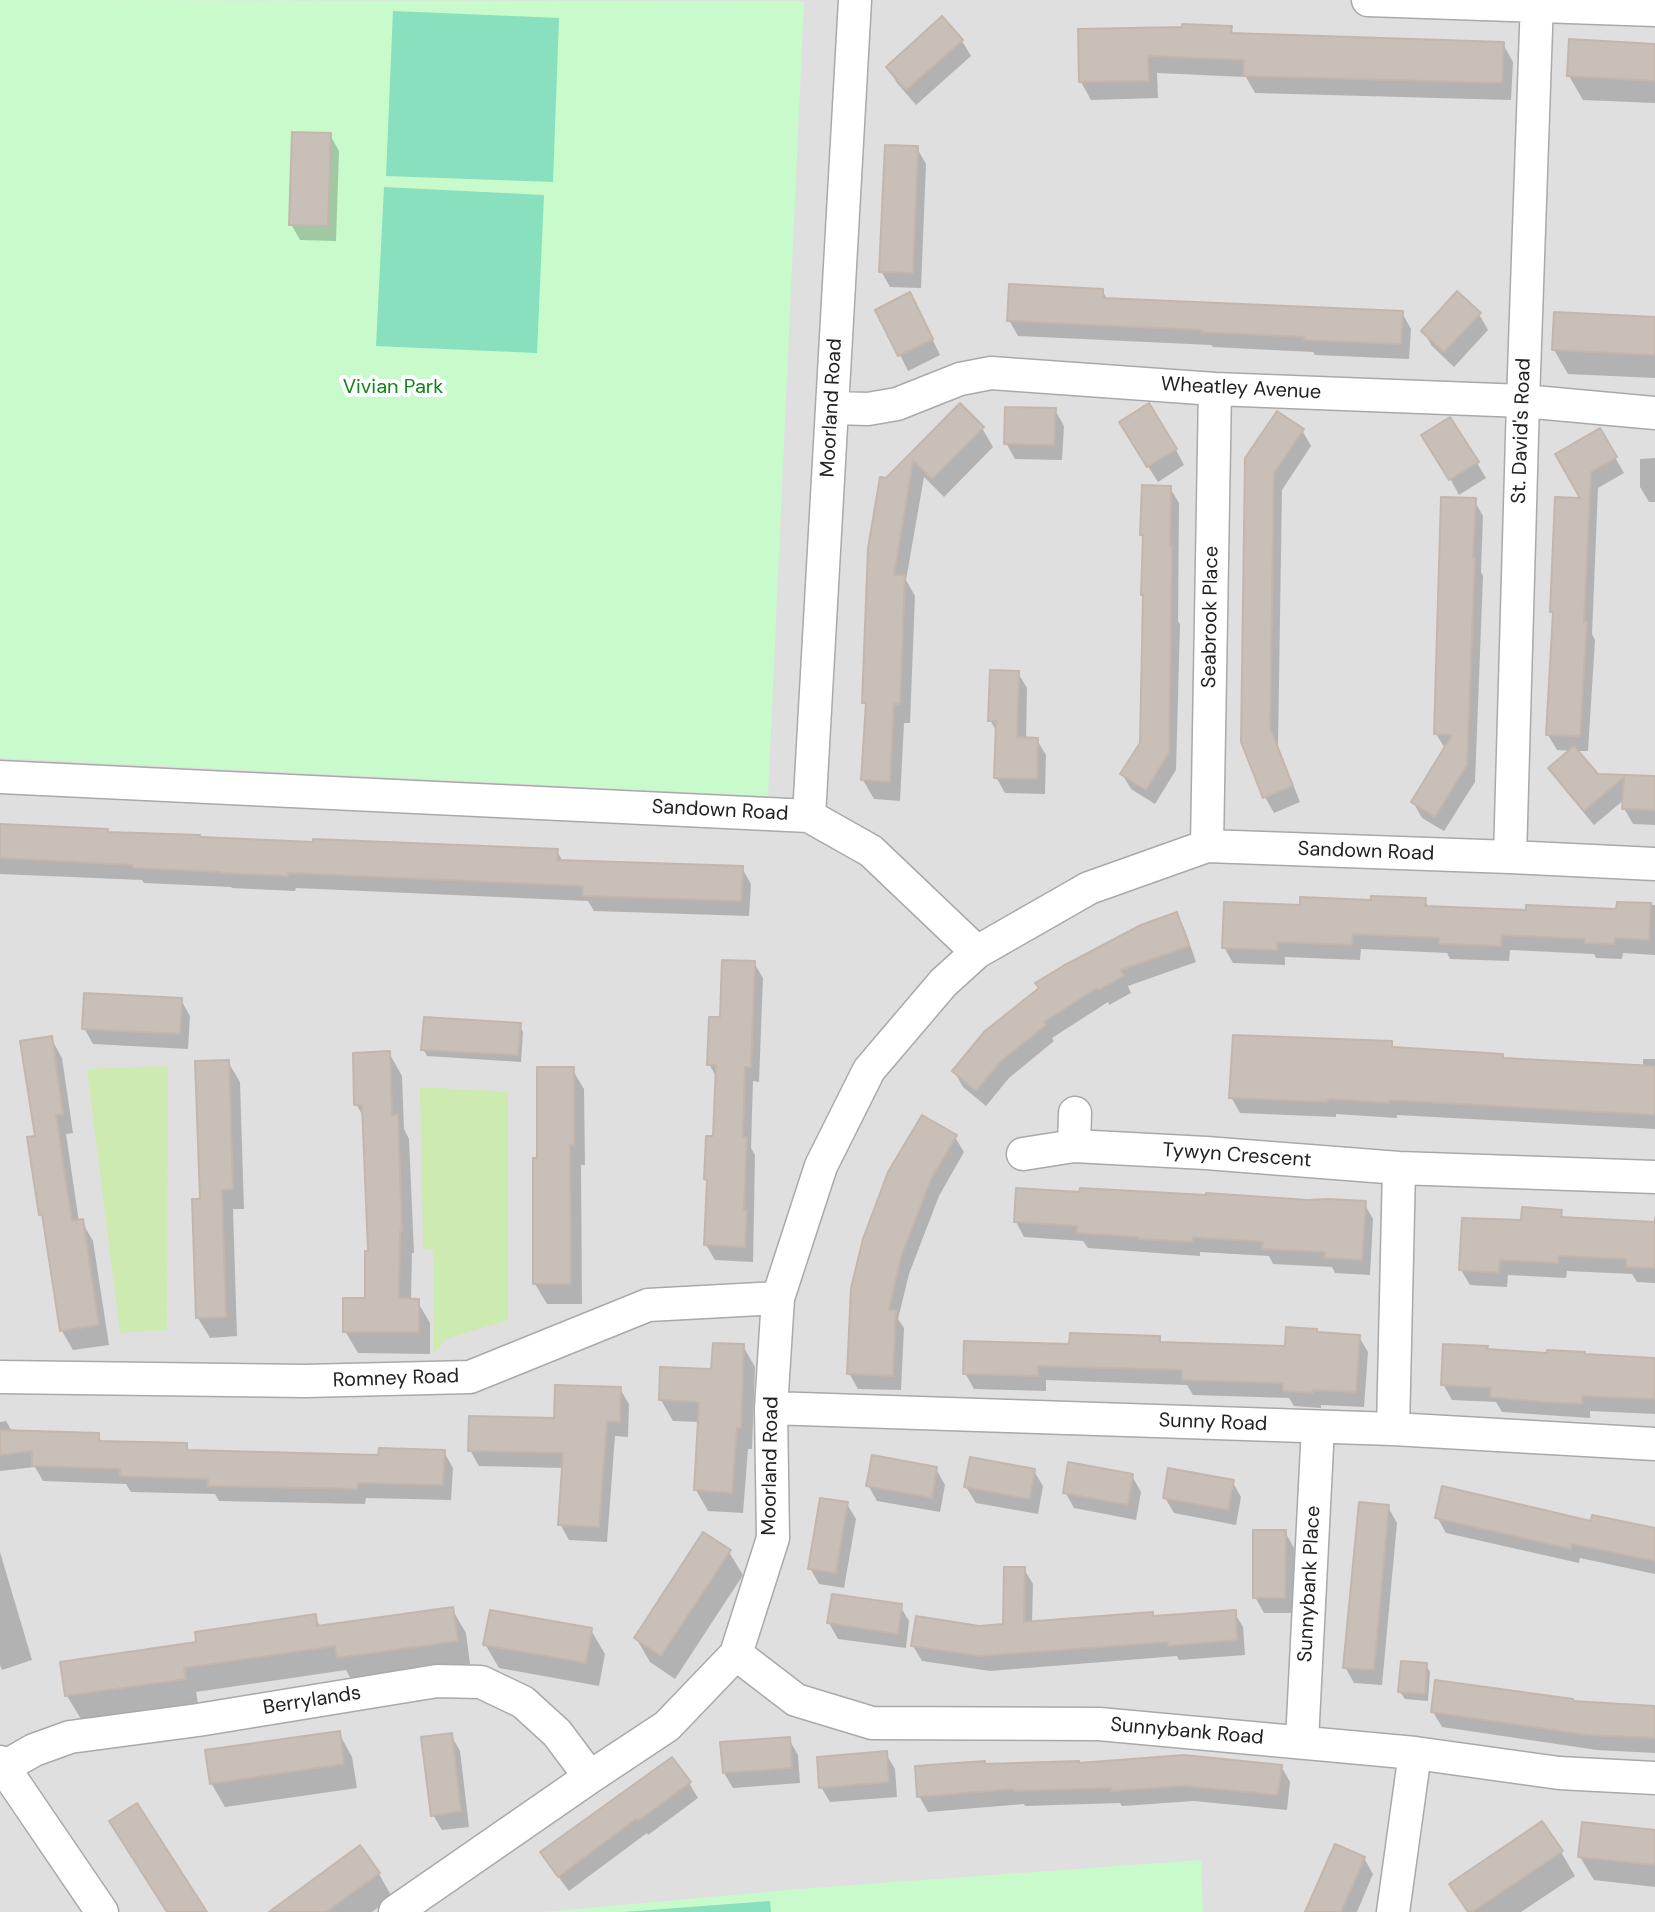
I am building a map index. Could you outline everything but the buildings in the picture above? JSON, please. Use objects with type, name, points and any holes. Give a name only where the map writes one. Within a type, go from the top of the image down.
[{"type":"street","name":"Moorland Road","points":[[809,816],[855,0]]},
{"type":"street","points":[[1368,0],[1536,3],[1655,10]]},
{"type":"street","name":"St. David's Road","points":[[1510,857],[1536,3]]},
{"type":"street","name":"Wheatley Avenue","points":[[832,408],[868,409],[897,404],[960,379],[991,373],[1215,389],[1523,401],[1655,413]]},
{"type":"street","name":"Seabrook Place","points":[[1207,846],[1215,389]]},
{"type":"street","name":"Sandown Road","points":[[0,777],[809,816],[871,851],[977,952],[1089,888],[1207,846],[1655,864]]},
{"type":"street","name":"Moorland Road","points":[[395,1912],[667,1726],[736,1654],[773,1538],[771,1408],[778,1298],[821,1166],[869,1070],[943,983],[977,952]]},
{"type":"street","points":[[1074,1146],[1075,1113]]},
{"type":"street","name":"Tywyn Crescent","points":[[1023,1154],[1074,1146],[1399,1168],[1655,1177]]},
{"type":"street","points":[[1393,1429],[1399,1168]]},
{"type":"street","name":"Romney Road","points":[[0,1377],[305,1381],[470,1377],[648,1305],[778,1298]]},
{"type":"street","name":"Sunny Road","points":[[771,1408],[1393,1429],[1655,1444]]},
{"type":"street","name":"Sunnybank Place","points":[[1302,1741],[1318,1427]]},
{"type":"street","name":"Sunnybank Road","points":[[736,1654],[796,1700],[872,1723],[1099,1724],[1415,1753],[1559,1773],[1655,1778]]},
{"type":"street","name":"Berrylands","points":[[2,1764],[70,1737],[198,1720],[437,1681],[481,1682],[523,1702],[557,1733],[590,1777]]},
{"type":"street","points":[[1393,1912],[1415,1753]]},
{"type":"street","points":[[2,1764],[102,1912]]},
{"type":"shaded area","points":[[0,0],[1655,0],[1655,1912],[0,1912]]},
{"type":"green space","name":"Vivian Park","points":[[0,0],[804,1],[768,796],[0,758]]},
{"type":"green space","points":[[393,11],[559,18],[553,182],[386,176]]},
{"type":"green space","points":[[384,187],[544,195],[537,353],[376,346]]},
{"type":"green space","points":[[168,1066],[167,1330],[120,1333],[87,1069]]},
{"type":"green space","points":[[420,1087],[508,1092],[508,1320],[447,1339],[433,1353],[433,1250],[423,1248]]},
{"type":"green space","points":[[1201,1860],[1203,1912],[543,1912],[811,1888]]},
{"type":"green space","points":[[770,1901],[771,1912],[623,1912]]}]
